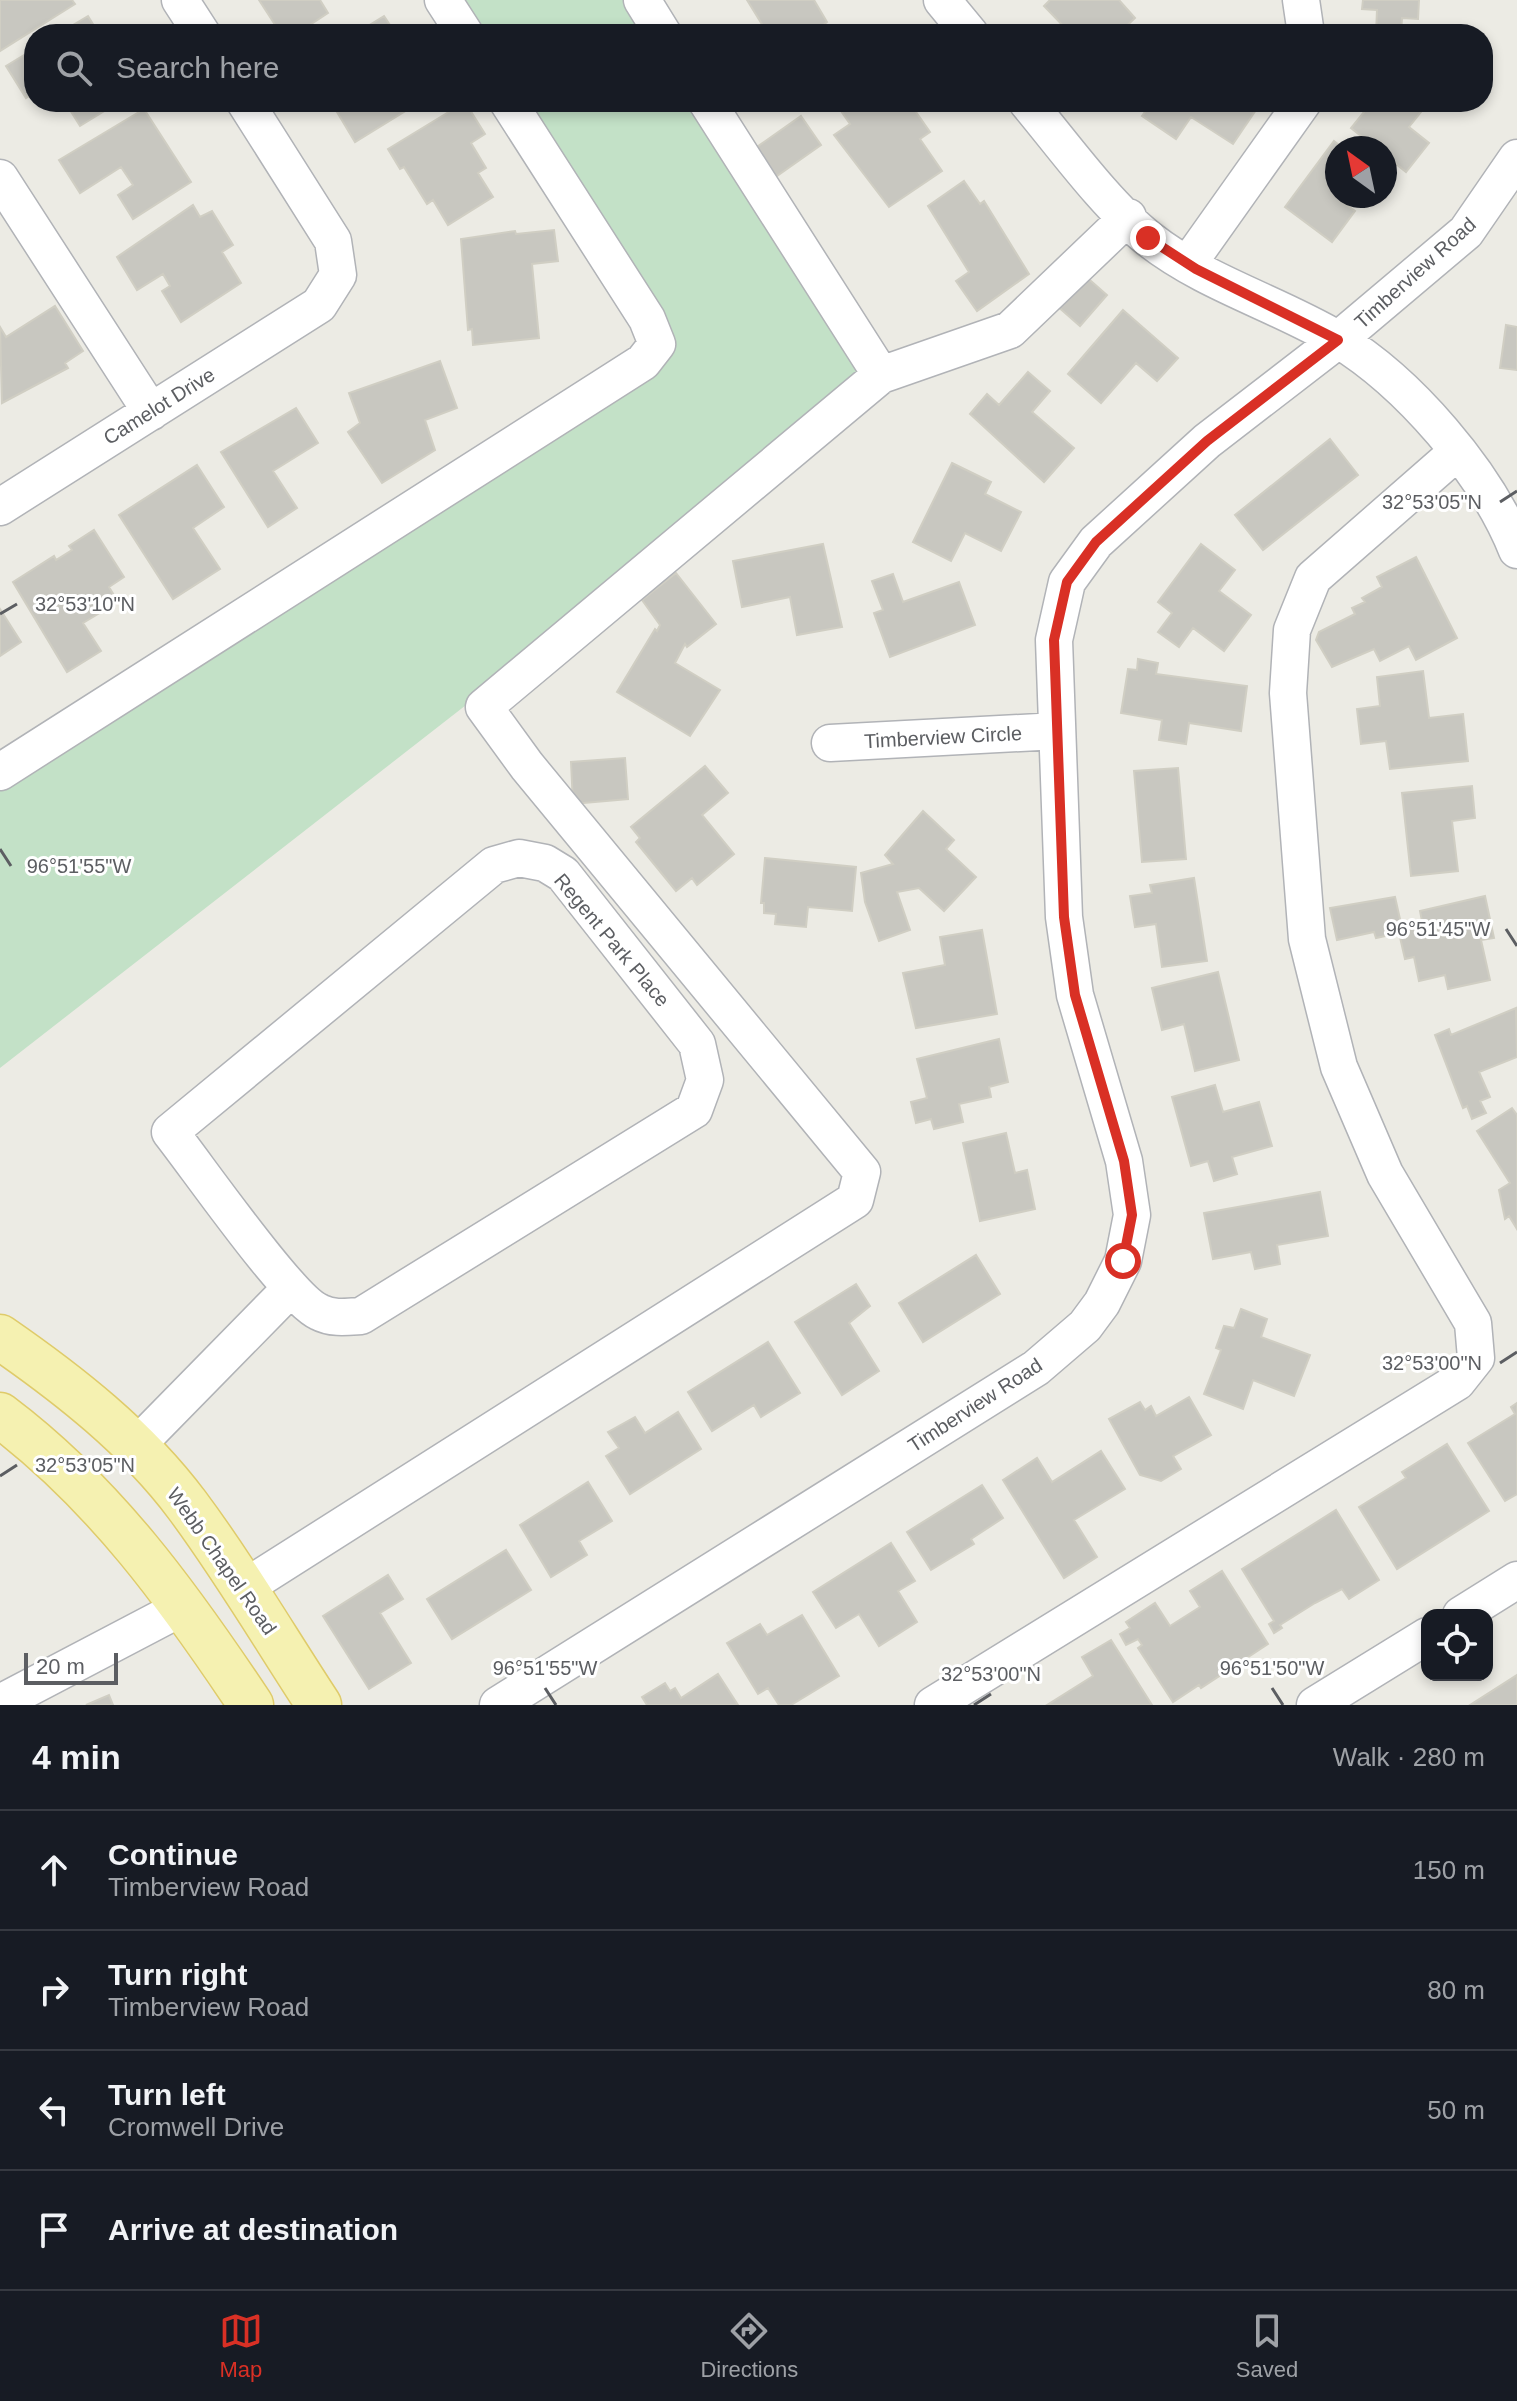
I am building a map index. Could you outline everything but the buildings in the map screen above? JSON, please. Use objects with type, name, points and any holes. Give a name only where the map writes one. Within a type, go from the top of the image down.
[{"type":"main road","name":"Webb Chapel Road","points":[[0,1337],[89,1404],[135,1447],[186,1503],[319,1705]]},
{"type":"main road","points":[[0,1415],[95,1497],[185,1606],[251,1705]]},
{"type":"main road","points":[[95,1497],[135,1447]]},
{"type":"street","points":[[180,0],[196,24]]},
{"type":"street","points":[[443,0],[459,24]]},
{"type":"street","points":[[642,0],[657,24]]},
{"type":"street","points":[[942,0],[962,24]]},
{"type":"street","points":[[1301,0],[1305,24]]},
{"type":"street","name":"Camelot Drive","points":[[0,507],[319,305],[338,275],[333,241],[251,112]]},
{"type":"street","points":[[0,772],[643,362],[654,351],[656,338],[647,319],[514,112]]},
{"type":"street","points":[[713,112],[881,375]]},
{"type":"street","points":[[1036,112],[1148,238],[1188,264],[1338,340],[1415,401],[1457,452],[1517,550]]},
{"type":"street","points":[[1188,264],[1296,112]]},
{"type":"street","name":"Timberview Road","points":[[498,1705],[1036,1368],[1085,1326],[1102,1303],[1123,1261],[1132,1215],[1124,1161],[1075,995],[1064,917],[1054,640],[1067,582],[1096,542],[1207,441],[1338,340],[1466,232],[1517,158]]},
{"type":"street","points":[[0,178],[13,227],[151,412]]},
{"type":"street","points":[[244,1588],[855,1200],[862,1172],[527,766],[484,707],[881,375],[1010,330],[1128,217]]},
{"type":"street","points":[[933,1705],[1457,1382],[1476,1358],[1473,1323],[1385,1174],[1339,1067],[1307,939],[1288,693],[1292,630],[1313,578],[1457,452]]},
{"type":"street","name":"Timberview Circle","points":[[830,743],[1057,731]]},
{"type":"street","name":"Regent Park Place","points":[[519,858],[545,863],[563,874],[697,1044],[705,1080],[694,1110],[361,1316],[340,1317],[317,1312],[291,1288],[170,1132],[494,865],[519,858]]},
{"type":"street","points":[[135,1447],[291,1288]]},
{"type":"street","points":[[1471,1609],[1517,1580]]},
{"type":"street","points":[[0,1703],[185,1606]]},
{"type":"street","points":[[1315,1705],[1421,1640]]},
{"type":"green space","points":[[446,0],[652,0],[668,24],[461,24]]},
{"type":"green space","points":[[517,112],[724,112],[886,378],[0,1068],[0,783],[670,351]]},
{"type":"route","points":[[1123,1261],[1132,1215],[1124,1161],[1075,995],[1064,917],[1054,640],[1067,582],[1096,542],[1207,441],[1338,340],[1196,269],[1148,238]]}]
